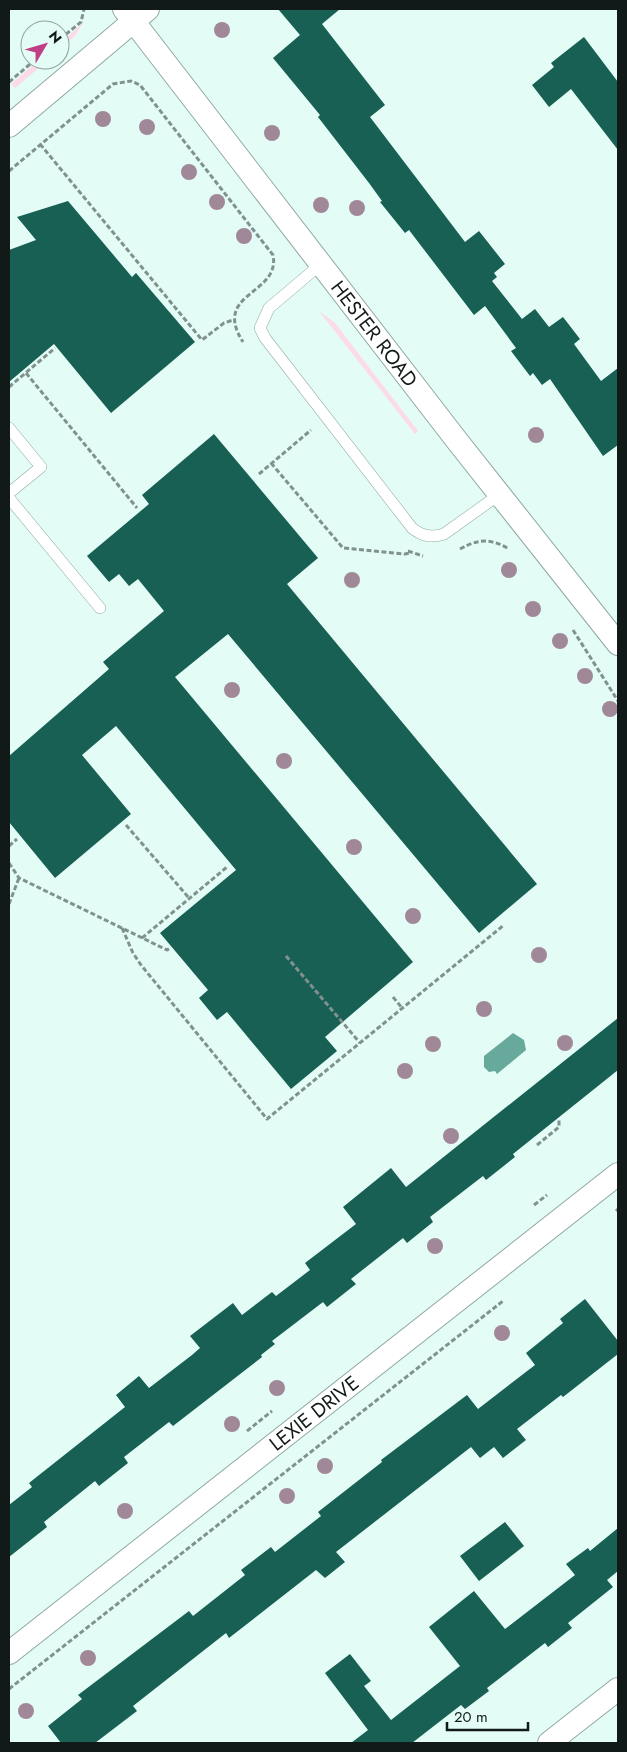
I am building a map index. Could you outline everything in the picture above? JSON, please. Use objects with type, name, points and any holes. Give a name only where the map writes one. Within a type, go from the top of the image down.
[{"type":"street","points":[[9,126],[135,13]]},
{"type":"street","name":"HESTER ROAD","points":[[135,13],[321,264],[618,644]]},
{"type":"street","name":"LEXIE DRIVE","points":[[9,1654],[618,1174]]},
{"type":"street","points":[[549,1743],[618,1688]]},
{"type":"lane","points":[[321,264],[269,308],[260,328],[265,338],[412,528],[421,535],[435,537],[444,534],[500,494]]},
{"type":"lane","points":[[9,428],[41,467],[9,493]]},
{"type":"lane","points":[[9,498],[100,608]]},
{"type":"path","points":[[70,31],[81,22],[84,9]]},
{"type":"path","points":[[9,82],[23,70]]},
{"type":"path","points":[[40,144],[202,340],[224,323],[233,320]]},
{"type":"path","points":[[9,387],[55,348]]},
{"type":"path","points":[[26,373],[138,508]]},
{"type":"path","points":[[258,474],[312,430]]},
{"type":"path","points":[[271,463],[343,548],[410,553]]},
{"type":"path","points":[[126,825],[189,898]]},
{"type":"path","points":[[9,846],[17,839]]},
{"type":"path","points":[[9,863],[19,878],[167,950],[170,948]]},
{"type":"path","points":[[142,938],[227,867]]},
{"type":"path","points":[[9,904],[19,878]]},
{"type":"path","points":[[122,928],[133,953],[141,965],[267,1119],[504,925]]},
{"type":"path","points":[[286,956],[360,1043]]},
{"type":"path","points":[[393,997],[402,1008]]},
{"type":"path","points":[[537,1145],[559,1127],[559,1120]]},
{"type":"path","points":[[9,1689],[503,1301]]},
{"type":"shaded area","points":[[83,23],[70,40],[70,34]]},
{"type":"shaded area","points":[[27,70],[36,70],[15,88],[11,84]]},
{"type":"shaded area","points":[[319,311],[335,323],[418,431],[415,434]]},
{"type":"shaded area","points":[[513,1033],[524,1040],[526,1050],[497,1074],[495,1071],[489,1072],[484,1067],[484,1056]]},
{"type":"building","points":[[278,9],[340,9],[322,24],[385,105],[370,117],[465,242],[479,231],[505,264],[494,273],[497,277],[492,281],[522,319],[535,309],[549,327],[563,317],[580,339],[574,344],[601,381],[618,368],[618,445],[603,456],[550,379],[542,385],[533,373],[530,376],[511,351],[516,348],[485,306],[474,315],[409,230],[405,233],[380,202],[382,201],[369,183],[318,117],[320,115],[273,58],[300,35]]},
{"type":"building","points":[[584,37],[618,82],[618,150],[571,89],[549,107],[532,85],[554,67],[551,63]]},
{"type":"building","points":[[68,201],[132,277],[136,273],[195,342],[111,413],[54,344],[9,382],[9,250],[36,240],[17,217]]},
{"type":"building","points":[[214,434],[318,558],[287,584],[537,884],[479,933],[228,634],[175,677],[413,962],[325,1037],[337,1051],[291,1089],[227,1012],[217,1020],[199,998],[208,990],[160,933],[236,870],[116,726],[82,755],[131,814],[55,878],[9,822],[9,756],[109,669],[103,662],[164,611],[138,579],[129,586],[119,574],[109,582],[87,556],[149,504],[142,495]]},
{"type":"building","points":[[618,1018],[618,1070],[513,1154],[515,1157],[486,1180],[483,1176],[430,1217],[433,1222],[407,1243],[403,1238],[351,1279],[356,1284],[327,1307],[323,1302],[272,1341],[275,1344],[261,1355],[262,1357],[173,1426],[169,1422],[124,1457],[128,1463],[99,1486],[95,1481],[44,1522],[47,1527],[9,1557],[9,1505],[32,1487],[29,1483],[125,1407],[116,1395],[139,1376],[149,1388],[192,1355],[200,1348],[190,1336],[233,1303],[242,1315],[272,1292],[276,1296],[310,1270],[305,1263],[356,1224],[343,1207],[391,1168],[406,1187]]},
{"type":"building","points":[[585,1299],[618,1341],[618,1354],[563,1397],[561,1395],[517,1429],[526,1440],[503,1458],[494,1447],[480,1458],[471,1447],[336,1552],[345,1562],[325,1578],[316,1570],[229,1638],[226,1633],[133,1706],[137,1711],[95,1743],[61,1743],[48,1726],[82,1699],[78,1695],[189,1611],[193,1616],[245,1575],[241,1570],[271,1547],[275,1552],[321,1516],[318,1512],[382,1462],[381,1460],[467,1395],[478,1409],[535,1365],[526,1353],[563,1323],[560,1319]]},
{"type":"building","points":[[505,1522],[524,1546],[479,1581],[460,1556]]},
{"type":"building","points":[[618,1528],[618,1571],[607,1580],[613,1587],[568,1623],[572,1628],[548,1647],[545,1643],[487,1688],[489,1691],[465,1709],[461,1705],[412,1743],[351,1743],[368,1730],[325,1673],[350,1654],[371,1681],[364,1686],[391,1720],[460,1666],[429,1627],[474,1591],[505,1629],[575,1575],[566,1564],[588,1548],[590,1551]]}]
